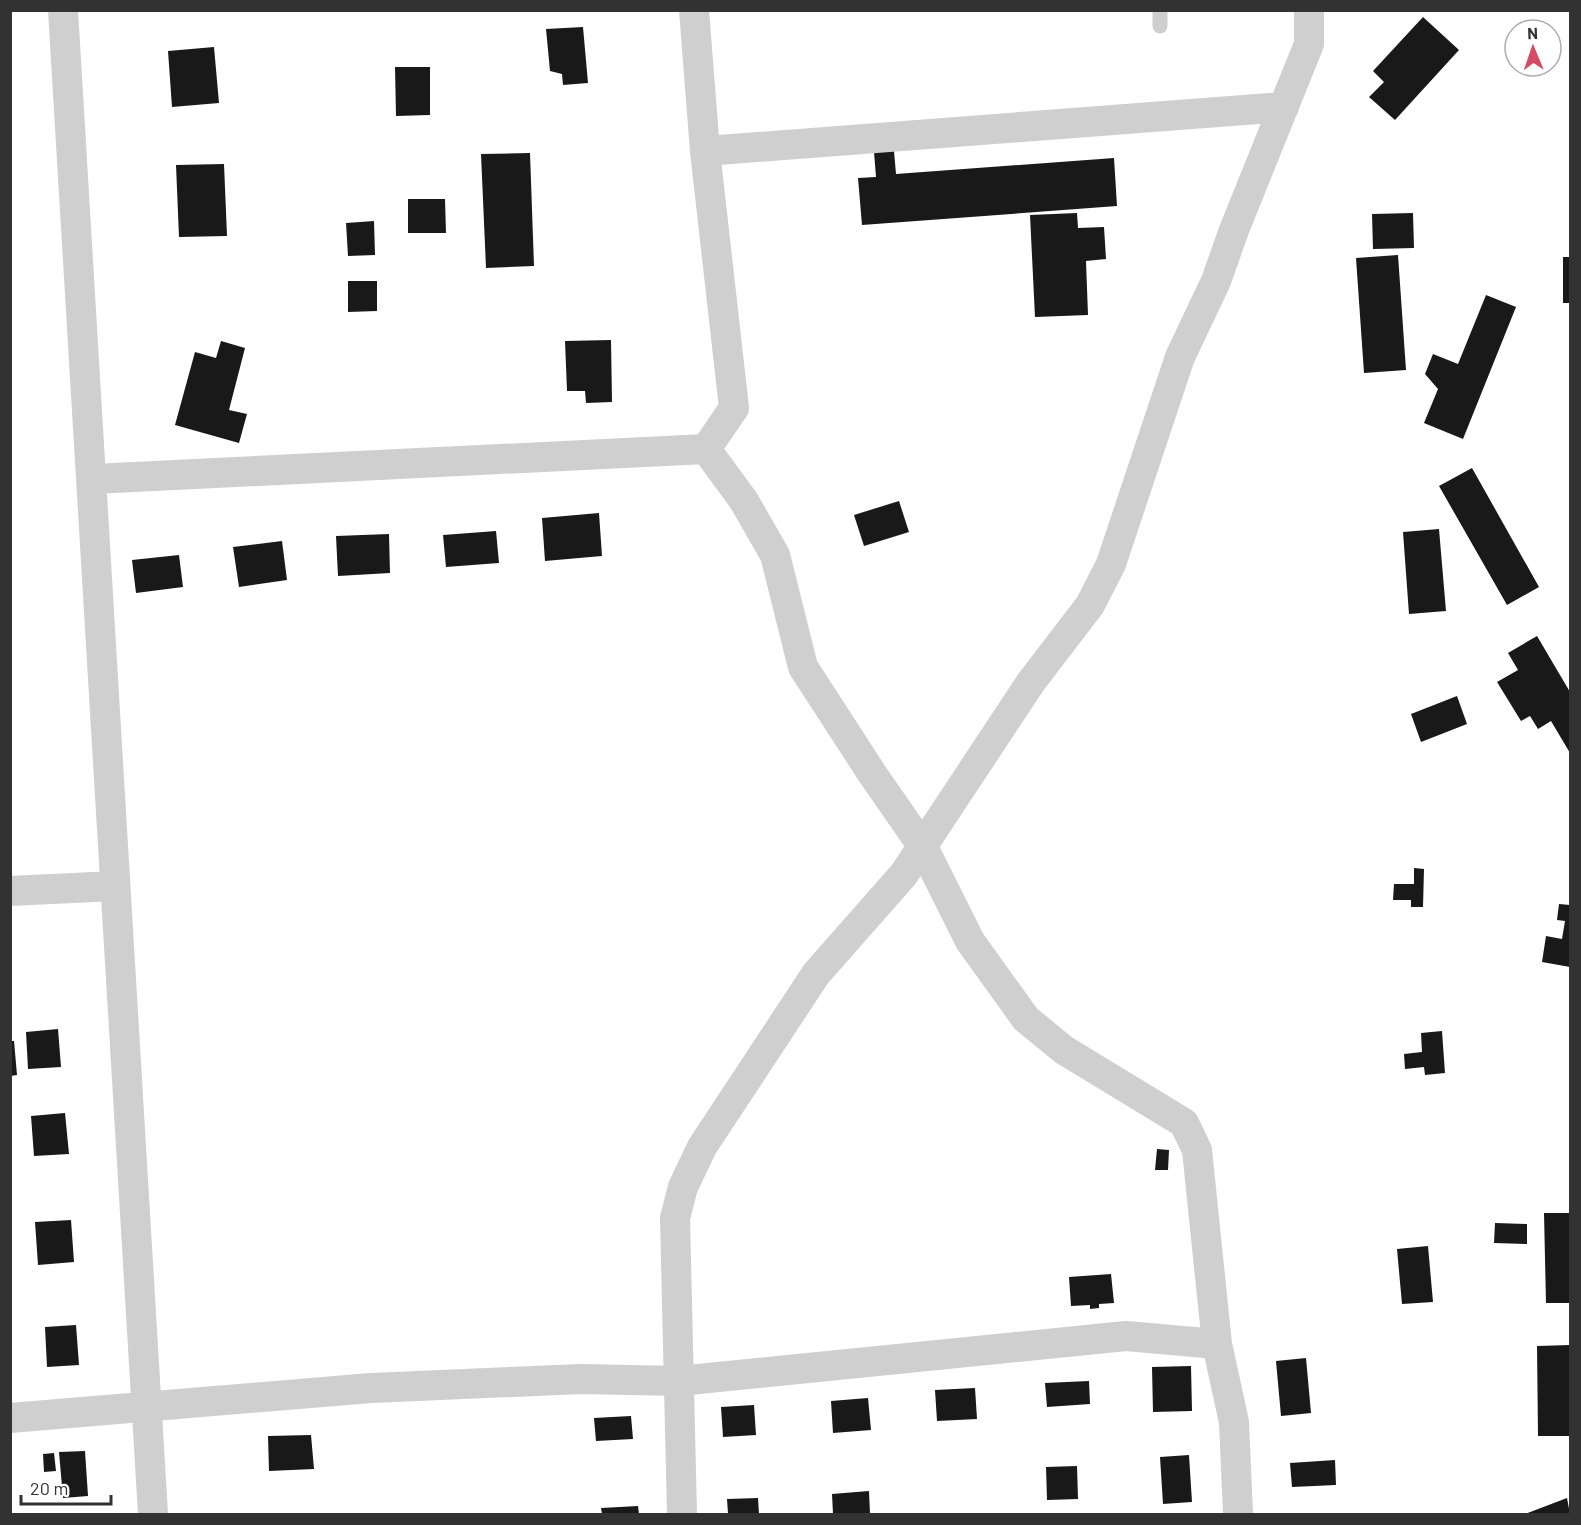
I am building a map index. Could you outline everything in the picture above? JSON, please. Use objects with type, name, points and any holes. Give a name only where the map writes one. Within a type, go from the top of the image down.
[{"type":"street","points":[[63,10],[93,479],[153,1515]]},
{"type":"street","points":[[694,10],[705,151],[734,408],[706,449]]},
{"type":"street","points":[[682,1515],[675,1218],[683,1187],[702,1147],[816,974],[904,874],[1031,682],[1090,605],[1111,564],[1180,357],[1216,281],[1309,44],[1309,10]]},
{"type":"street","points":[[705,151],[1284,107]]},
{"type":"street","points":[[93,479],[706,449]]},
{"type":"street","points":[[706,449],[744,501],[775,555],[803,667],[923,847],[970,940],[1026,1019],[1064,1050],[1184,1123],[1197,1150],[1217,1344],[1234,1422],[1238,1515]]},
{"type":"street","points":[[10,891],[115,886]]},
{"type":"street","points":[[10,1419],[382,1387],[581,1379],[679,1382],[1126,1336],[1217,1344]]},
{"type":"building","points":[[1423,17],[1459,50],[1395,120],[1369,97],[1384,82],[1373,71]]},
{"type":"building","points":[[583,27],[588,83],[563,85],[562,74],[550,71],[546,29]]},
{"type":"building","points":[[214,47],[219,103],[172,107],[168,51]]},
{"type":"building","points":[[395,67],[430,67],[430,115],[396,116]]},
{"type":"building","points":[[894,151],[896,174],[1114,158],[1117,206],[862,225],[858,178],[876,177],[874,152]]},
{"type":"building","points":[[530,153],[534,266],[486,268],[481,154]]},
{"type":"building","points":[[224,164],[227,236],[179,237],[176,165]]},
{"type":"building","points":[[408,199],[445,199],[446,233],[408,233]]},
{"type":"building","points":[[1077,213],[1078,228],[1104,227],[1106,259],[1086,261],[1088,315],[1035,317],[1030,215]]},
{"type":"building","points":[[1413,213],[1414,248],[1373,249],[1372,214]]},
{"type":"building","points":[[374,221],[375,255],[348,256],[346,223]]},
{"type":"building","points":[[1398,255],[1406,370],[1364,373],[1356,258]]},
{"type":"building","points":[[1563,257],[1570,257],[1570,303],[1563,303]]},
{"type":"building","points":[[348,281],[377,281],[377,311],[348,312]]},
{"type":"building","points":[[1486,295],[1516,307],[1463,439],[1424,423],[1438,389],[1425,374],[1433,354],[1458,364]]},
{"type":"building","points":[[611,340],[612,402],[586,403],[585,391],[567,391],[565,341]]},
{"type":"building","points":[[221,341],[245,348],[229,410],[247,414],[239,443],[175,425],[195,352],[216,358]]},
{"type":"building","points":[[1472,468],[1539,587],[1507,605],[1439,486]]},
{"type":"building","points":[[899,501],[909,532],[864,546],[854,515]]},
{"type":"building","points":[[599,513],[602,556],[545,561],[542,518]]},
{"type":"building","points":[[1439,529],[1446,611],[1409,614],[1403,532]]},
{"type":"building","points":[[496,531],[499,563],[446,567],[443,535]]},
{"type":"building","points":[[389,534],[390,573],[338,576],[336,536]]},
{"type":"building","points":[[282,541],[287,580],[239,587],[233,547]]},
{"type":"building","points":[[179,555],[183,587],[136,593],[132,560]]},
{"type":"building","points":[[1537,636],[1570,692],[1570,753],[1551,721],[1538,729],[1530,716],[1521,721],[1497,682],[1518,670],[1508,653]]},
{"type":"building","points":[[1457,696],[1467,724],[1421,742],[1411,714]]},
{"type":"building","points":[[1414,868],[1424,869],[1423,907],[1411,907],[1411,900],[1393,900],[1394,884],[1414,884]]},
{"type":"building","points":[[1559,904],[1570,905],[1570,967],[1542,962],[1546,936],[1562,939],[1565,921],[1557,920]]},
{"type":"building","points":[[58,1029],[61,1067],[28,1069],[26,1032]]},
{"type":"building","points":[[1442,1031],[1445,1073],[1425,1075],[1424,1067],[1405,1069],[1404,1054],[1422,1052],[1421,1033]]},
{"type":"building","points":[[10,1041],[14,1041],[17,1075],[10,1076]]},
{"type":"building","points":[[65,1113],[69,1154],[34,1156],[31,1116]]},
{"type":"building","points":[[1157,1149],[1169,1150],[1168,1170],[1155,1170]]},
{"type":"building","points":[[1544,1213],[1570,1213],[1570,1303],[1546,1303]]},
{"type":"building","points":[[71,1220],[74,1262],[38,1265],[35,1222]]},
{"type":"building","points":[[1495,1223],[1527,1224],[1527,1244],[1494,1243]]},
{"type":"building","points":[[1428,1246],[1433,1302],[1402,1304],[1397,1249]]},
{"type":"building","points":[[1111,1274],[1114,1303],[1099,1304],[1099,1308],[1090,1309],[1090,1305],[1071,1306],[1069,1277]]},
{"type":"building","points":[[76,1325],[79,1365],[47,1367],[45,1327]]},
{"type":"building","points":[[1570,1345],[1570,1436],[1538,1436],[1537,1346]]},
{"type":"building","points":[[1306,1358],[1311,1413],[1281,1416],[1276,1361]]},
{"type":"building","points":[[1191,1366],[1192,1411],[1153,1412],[1152,1367]]},
{"type":"building","points":[[1089,1381],[1090,1404],[1047,1407],[1045,1383]]},
{"type":"building","points":[[975,1388],[977,1419],[937,1421],[935,1390]]},
{"type":"building","points":[[868,1398],[871,1430],[833,1433],[831,1401]]},
{"type":"building","points":[[754,1405],[756,1435],[723,1437],[721,1407]]},
{"type":"building","points":[[631,1416],[633,1439],[596,1441],[594,1418]]},
{"type":"building","points":[[311,1435],[314,1469],[269,1471],[268,1436]]},
{"type":"building","points":[[85,1451],[88,1496],[63,1498],[59,1452]]},
{"type":"building","points":[[54,1453],[56,1471],[44,1472],[43,1454]]},
{"type":"building","points":[[1189,1455],[1192,1502],[1163,1504],[1160,1457]]},
{"type":"building","points":[[1335,1460],[1336,1485],[1292,1487],[1290,1463]]},
{"type":"building","points":[[1077,1466],[1078,1499],[1047,1500],[1046,1467]]},
{"type":"building","points":[[869,1491],[870,1514],[833,1514],[832,1494]]},
{"type":"building","points":[[758,1498],[759,1514],[728,1514],[727,1499]]},
{"type":"building","points":[[1567,1498],[1570,1514],[1525,1514]]},
{"type":"building","points":[[638,1506],[639,1514],[602,1514],[601,1508]]}]
